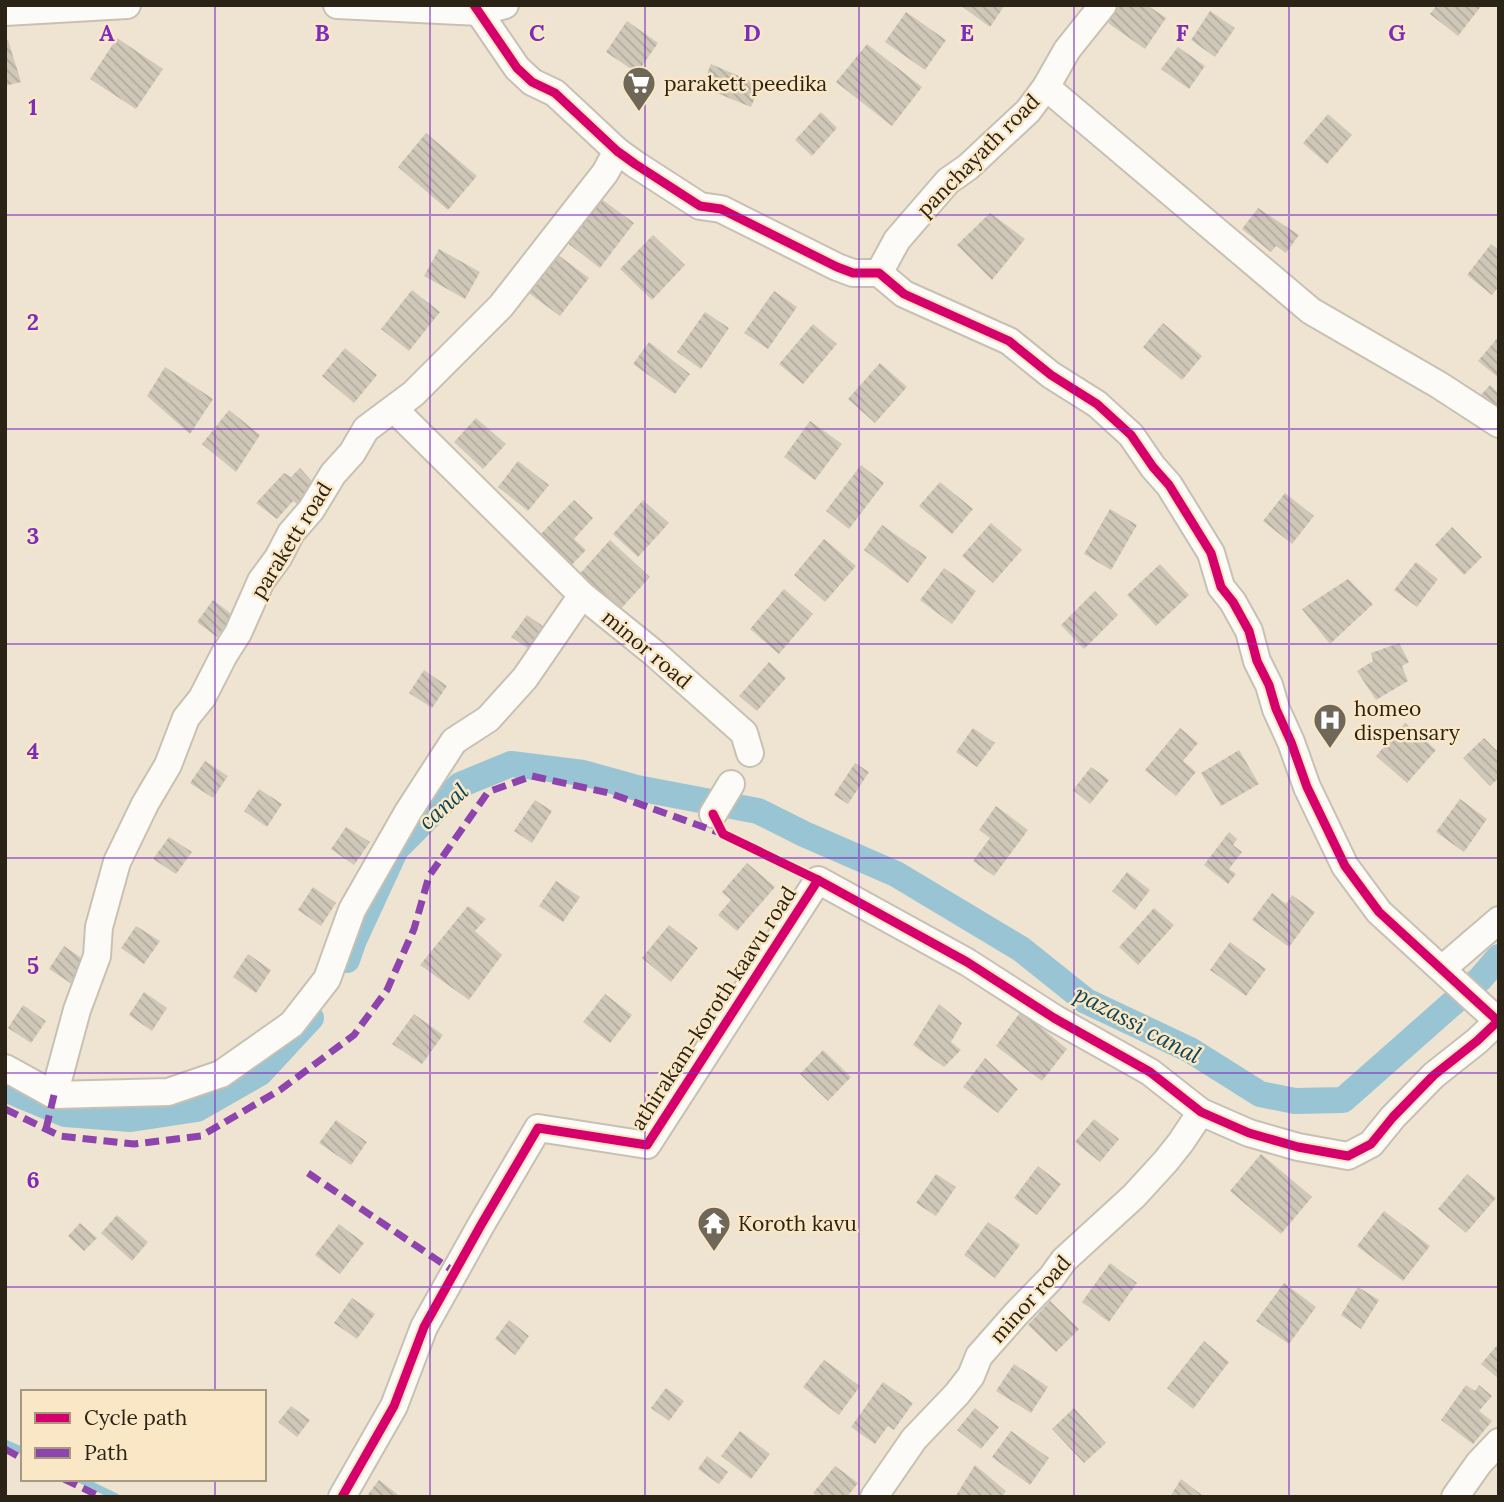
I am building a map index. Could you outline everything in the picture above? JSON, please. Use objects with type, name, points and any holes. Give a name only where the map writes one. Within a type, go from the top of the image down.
[{"type":"street","points":[[5,12],[127,5]]},
{"type":"street","points":[[337,5],[486,7],[517,68],[532,82],[555,93],[617,151],[700,206],[721,209],[853,273],[879,273],[904,294],[1009,341],[1051,375],[1097,404],[1131,435],[1175,494],[1211,553],[1221,587],[1249,631],[1257,661],[1269,685],[1307,787],[1345,866],[1379,912],[1498,1021]]},
{"type":"street","name":"panchayath road","points":[[879,273],[897,240],[926,204],[948,181],[1003,137],[1028,111],[1046,88],[1067,50],[1103,5]]},
{"type":"street","points":[[1046,88],[1311,311],[1439,384],[1499,424]]},
{"type":"street","name":"parakett road","points":[[54,1095],[76,1010],[96,956],[99,927],[117,862],[145,804],[168,765],[186,718],[202,698],[238,633],[261,581],[278,558],[291,533],[311,510],[366,429],[394,409],[456,354],[501,306],[605,173],[617,151]]},
{"type":"street","name":"minor road","points":[[394,409],[582,595],[654,653],[744,733],[750,753]]},
{"type":"street","points":[[5,1068],[54,1095],[168,1093],[220,1074],[292,1024],[327,979],[352,911],[408,812],[454,741],[488,719],[525,678],[582,595]]},
{"type":"street","points":[[713,814],[731,784]]},
{"type":"street","name":"athirakam-koroth kaavu road","points":[[342,1497],[394,1406],[424,1327],[538,1128],[647,1145],[818,880],[967,962],[1054,1017],[1150,1072],[1201,1112],[1249,1133],[1298,1147],[1348,1156],[1371,1144],[1434,1075],[1498,1021]]},
{"type":"street","points":[[1457,983],[1499,920]]},
{"type":"street","name":"minor road","points":[[874,1497],[914,1439],[926,1429],[971,1376],[979,1356],[987,1346],[1051,1278],[1064,1260],[1134,1195],[1166,1161],[1201,1112]]},
{"type":"street","points":[[1455,1497],[1479,1463],[1499,1442]]},
{"type":"building","points":[[960,5],[1005,5],[990,27]]},
{"type":"building","points":[[1120,5],[1147,5],[1166,18],[1145,49],[1108,23]]},
{"type":"building","points":[[1437,5],[1482,5],[1458,36],[1430,14]]},
{"type":"building","points":[[1210,11],[1235,28],[1215,57],[1191,40]]},
{"type":"building","points":[[906,12],[946,40],[925,70],[885,42]]},
{"type":"building","points":[[627,21],[658,43],[637,73],[606,52]]},
{"type":"building","points":[[117,38],[163,69],[136,109],[90,79]]},
{"type":"building","points":[[8,40],[21,82],[5,86],[5,41]]},
{"type":"building","points":[[867,44],[922,87],[892,126],[836,82]]},
{"type":"building","points":[[1178,47],[1205,66],[1189,89],[1161,69]]},
{"type":"building","points":[[711,64],[760,85],[751,107],[702,87]]},
{"type":"building","points":[[821,112],[837,128],[812,156],[795,140]]},
{"type":"building","points":[[1328,114],[1352,135],[1327,164],[1303,143]]},
{"type":"building","points":[[426,133],[477,176],[448,210],[398,167]]},
{"type":"building","points":[[600,198],[634,223],[600,268],[566,242]]},
{"type":"building","points":[[1258,208],[1299,235],[1286,253],[1276,246],[1271,252],[1242,229]]},
{"type":"building","points":[[990,213],[1025,239],[992,280],[957,245]]},
{"type":"building","points":[[653,235],[685,265],[652,300],[620,269]]},
{"type":"building","points":[[1491,244],[1499,250],[1499,286],[1492,295],[1467,275]]},
{"type":"building","points":[[439,249],[480,272],[465,299],[424,276]]},
{"type":"building","points":[[554,252],[589,278],[560,316],[526,291]]},
{"type":"building","points":[[412,290],[440,312],[409,351],[381,329]]},
{"type":"building","points":[[774,291],[797,307],[768,349],[744,333]]},
{"type":"building","points":[[705,312],[729,328],[701,369],[677,352]]},
{"type":"building","points":[[1163,323],[1202,356],[1182,380],[1143,347]]},
{"type":"building","points":[[813,324],[837,344],[803,384],[779,364]]},
{"type":"building","points":[[1499,336],[1499,378],[1478,361]]},
{"type":"building","points":[[649,342],[690,374],[675,394],[633,364]]},
{"type":"building","points":[[345,348],[377,375],[354,403],[322,376]]},
{"type":"building","points":[[880,363],[907,387],[875,423],[848,399]]},
{"type":"building","points":[[165,367],[213,399],[190,434],[147,396]]},
{"type":"building","points":[[1490,385],[1499,394],[1499,415],[1479,397]]},
{"type":"building","points":[[229,410],[260,435],[236,472],[202,444]]},
{"type":"building","points":[[476,418],[506,444],[483,469],[454,442]]},
{"type":"building","points":[[810,421],[842,444],[815,480],[784,457]]},
{"type":"building","points":[[518,461],[549,485],[528,511],[498,487]]},
{"type":"building","points":[[861,465],[884,483],[849,529],[826,511]]},
{"type":"building","points":[[300,468],[318,488],[301,507],[293,501],[277,519],[256,503],[284,473],[291,477]]},
{"type":"building","points":[[940,482],[973,509],[952,534],[919,506]]},
{"type":"building","points":[[1285,493],[1314,516],[1292,544],[1263,521]]},
{"type":"building","points":[[574,500],[593,518],[574,539],[586,550],[567,570],[535,540]]},
{"type":"building","points":[[643,500],[669,523],[638,557],[613,534]]},
{"type":"building","points":[[1110,509],[1137,525],[1111,570],[1084,554]]},
{"type":"building","points":[[991,523],[1022,550],[993,583],[962,556]]},
{"type":"building","points":[[882,525],[927,557],[908,583],[864,550]]},
{"type":"building","points":[[1452,527],[1482,557],[1464,575],[1435,545]]},
{"type":"building","points":[[824,539],[856,566],[825,602],[794,575]]},
{"type":"building","points":[[610,540],[650,577],[616,614],[576,578]]},
{"type":"building","points":[[1416,562],[1438,579],[1417,607],[1394,590]]},
{"type":"building","points":[[1160,564],[1189,595],[1156,626],[1127,595]]},
{"type":"building","points":[[944,568],[976,591],[952,624],[920,600]]},
{"type":"building","points":[[1348,579],[1373,604],[1330,644],[1302,609]]},
{"type":"building","points":[[784,589],[813,614],[779,654],[750,629]]},
{"type":"building","points":[[1095,591],[1118,615],[1084,649],[1061,625]]},
{"type":"building","points":[[213,600],[233,615],[217,637],[197,622]]},
{"type":"building","points":[[527,615],[550,631],[535,653],[511,637]]},
{"type":"building","points":[[1399,643],[1409,662],[1402,666],[1408,681],[1376,700],[1357,671],[1373,661],[1371,653]]},
{"type":"building","points":[[769,662],[786,678],[757,711],[739,696]]},
{"type":"building","points":[[424,670],[447,686],[432,708],[409,693]]},
{"type":"building","points":[[1405,723],[1436,750],[1407,783],[1376,756]]},
{"type":"building","points":[[973,728],[995,743],[977,767],[956,752]]},
{"type":"building","points":[[1180,728],[1198,743],[1183,761],[1196,772],[1176,796],[1145,770]]},
{"type":"building","points":[[1484,738],[1499,753],[1499,778],[1490,786],[1463,758]]},
{"type":"building","points":[[1239,750],[1259,784],[1221,806],[1201,773]]},
{"type":"building","points":[[205,761],[228,776],[213,798],[190,783]]},
{"type":"building","points":[[855,763],[869,772],[848,804],[834,795]]},
{"type":"building","points":[[1091,767],[1109,780],[1090,804],[1073,790]]},
{"type":"building","points":[[259,789],[282,804],[267,827],[244,811]]},
{"type":"building","points":[[1460,799],[1487,819],[1464,852],[1436,832]]},
{"type":"building","points":[[535,800],[552,811],[532,843],[514,831]]},
{"type":"building","points":[[996,806],[1028,830],[994,876],[973,861],[990,838],[979,830]]},
{"type":"building","points":[[346,827],[370,842],[354,865],[331,849]]},
{"type":"building","points":[[1229,832],[1237,839],[1233,845],[1242,852],[1229,869],[1236,874],[1228,884],[1204,865]]},
{"type":"building","points":[[169,837],[192,852],[176,874],[153,859]]},
{"type":"building","points":[[747,863],[775,887],[737,931],[718,915],[731,900],[722,892]]},
{"type":"building","points":[[1127,872],[1150,890],[1135,910],[1112,891]]},
{"type":"building","points":[[556,881],[580,897],[563,922],[539,906]]},
{"type":"building","points":[[313,887],[336,903],[321,926],[298,910]]},
{"type":"building","points":[[1272,893],[1286,904],[1292,895],[1315,912],[1289,947],[1252,920]]},
{"type":"building","points":[[468,906],[486,919],[475,931],[502,955],[469,1000],[420,965]]},
{"type":"building","points":[[1154,908],[1174,925],[1138,965],[1119,947]]},
{"type":"building","points":[[669,925],[698,948],[671,982],[642,958]]},
{"type":"building","points":[[136,926],[160,941],[144,964],[121,948]]},
{"type":"building","points":[[1230,942],[1266,969],[1246,996],[1210,970]]},
{"type":"building","points":[[64,946],[87,962],[72,984],[49,969]]},
{"type":"building","points":[[248,954],[271,970],[256,993],[233,977]]},
{"type":"building","points":[[144,992],[167,1008],[152,1031],[129,1015]]},
{"type":"building","points":[[605,994],[632,1015],[610,1043],[583,1022]]},
{"type":"building","points":[[939,1004],[962,1023],[951,1042],[961,1050],[944,1067],[913,1045]]},
{"type":"building","points":[[23,1005],[46,1021],[31,1043],[8,1028]]},
{"type":"building","points":[[1021,1011],[1067,1049],[1042,1081],[996,1046]]},
{"type":"building","points":[[414,1014],[443,1035],[422,1064],[392,1044]]},
{"type":"building","points":[[823,1050],[851,1077],[828,1101],[800,1074]]},
{"type":"building","points":[[985,1058],[1018,1089],[998,1113],[963,1087]]},
{"type":"building","points":[[1094,1119],[1119,1139],[1100,1162],[1075,1142]]},
{"type":"building","points":[[336,1120],[367,1142],[351,1165],[319,1143]]},
{"type":"building","points":[[1261,1154],[1312,1197],[1281,1234],[1230,1191]]},
{"type":"building","points":[[1038,1166],[1061,1184],[1037,1215],[1014,1198]]},
{"type":"building","points":[[936,1174],[956,1187],[936,1216],[916,1203]]},
{"type":"building","points":[[1467,1174],[1496,1198],[1466,1233],[1438,1209]]},
{"type":"building","points":[[1384,1211],[1430,1246],[1403,1281],[1357,1246]]},
{"type":"building","points":[[117,1215],[148,1242],[132,1261],[101,1233]]},
{"type":"building","points":[[988,1222],[1020,1245],[995,1278],[964,1255]]},
{"type":"building","points":[[80,1223],[97,1238],[84,1251],[68,1236]]},
{"type":"building","points":[[339,1224],[364,1243],[340,1274],[315,1255]]},
{"type":"building","points":[[1110,1263],[1137,1283],[1109,1322],[1082,1302]]},
{"type":"building","points":[[1284,1283],[1316,1307],[1289,1344],[1256,1321]]},
{"type":"building","points":[[1358,1287],[1379,1300],[1361,1329],[1341,1315]]},
{"type":"building","points":[[352,1298],[375,1314],[357,1339],[334,1323]]},
{"type":"building","points":[[1050,1301],[1079,1329],[1056,1352],[1028,1325]]},
{"type":"building","points":[[509,1320],[529,1336],[515,1355],[495,1339]]},
{"type":"building","points":[[1204,1341],[1229,1362],[1193,1409],[1167,1388]]},
{"type":"building","points":[[1499,1343],[1499,1379],[1481,1364]]},
{"type":"building","points":[[824,1360],[860,1386],[839,1415],[803,1387]]},
{"type":"building","points":[[1014,1364],[1048,1387],[1031,1413],[996,1391]]},
{"type":"building","points":[[883,1382],[913,1403],[894,1430],[888,1426],[875,1444],[851,1427]]},
{"type":"building","points":[[1466,1385],[1475,1391],[1479,1385],[1492,1396],[1479,1411],[1492,1421],[1473,1444],[1441,1420]]},
{"type":"building","points":[[666,1388],[684,1401],[669,1421],[651,1408]]},
{"type":"building","points":[[291,1406],[310,1420],[297,1437],[278,1422]]},
{"type":"building","points":[[975,1408],[999,1427],[981,1449],[957,1430]]},
{"type":"building","points":[[1074,1408],[1106,1443],[1084,1463],[1052,1429]]},
{"type":"building","points":[[740,1431],[770,1454],[751,1479],[721,1456]]},
{"type":"building","points":[[1011,1431],[1049,1458],[1030,1485],[992,1457]]},
{"type":"building","points":[[707,1456],[728,1472],[719,1484],[698,1469]]},
{"type":"building","points":[[975,1465],[1006,1491],[1002,1497],[955,1497]]},
{"type":"building","points":[[835,1466],[858,1483],[847,1497],[818,1497],[813,1493]]},
{"type":"building","points":[[1181,1479],[1202,1495],[1202,1497],[1170,1497]]},
{"type":"building","points":[[379,1480],[401,1497],[366,1497]]},
{"type":"waterway","name":"pazassi canal","points":[[347,960],[396,849],[460,785],[511,764],[583,773],[637,788],[758,811],[896,874],[1021,949],[1086,1001],[1190,1050],[1260,1094],[1295,1101],[1343,1100],[1480,979],[1499,957]]},
{"type":"waterway","points":[[5,1089],[65,1114],[131,1119],[197,1109],[260,1073],[311,1018]]},
{"type":"waterway","points":[[5,1443],[21,1450]]},
{"type":"waterway","points":[[83,1481],[116,1497]]},
{"type":"marked path","points":[[5,1109],[60,1136],[134,1144],[201,1136],[280,1090],[354,1035],[387,990],[414,929],[429,876],[488,792],[532,776],[609,793],[723,834]]},
{"type":"marked path","points":[[46,1129],[54,1095]]},
{"type":"marked path","points":[[308,1173],[455,1272]]},
{"type":"marked path","points":[[5,1449],[21,1458]]},
{"type":"marked path","points":[[68,1481],[101,1497]]},
{"type":"cycle path","points":[[474,5],[517,68],[532,82],[555,93],[617,151],[635,164],[700,206],[721,209],[853,273],[879,273],[904,294],[1009,341],[1051,375],[1097,404],[1131,435],[1169,485],[1211,553],[1221,587],[1249,631],[1257,661],[1269,685],[1307,787],[1345,866],[1379,912],[1499,1022]]},
{"type":"cycle path","points":[[713,814],[723,834],[818,880]]},
{"type":"cycle path","points":[[342,1497],[394,1406],[424,1327],[538,1128],[647,1145],[818,880],[967,962],[1054,1018],[1150,1072],[1201,1112],[1249,1133],[1298,1147],[1348,1156],[1371,1144],[1434,1075],[1498,1021]]},
{"type":"place","name":"parakett peedika","points":[[639,113]]},
{"type":"place","name":"homeo dispensary","points":[[1330,750]]},
{"type":"place","name":"Koroth kavu","points":[[714,1253]]},
{"type":"water label","name":"canal","points":[[443,806]]}]
